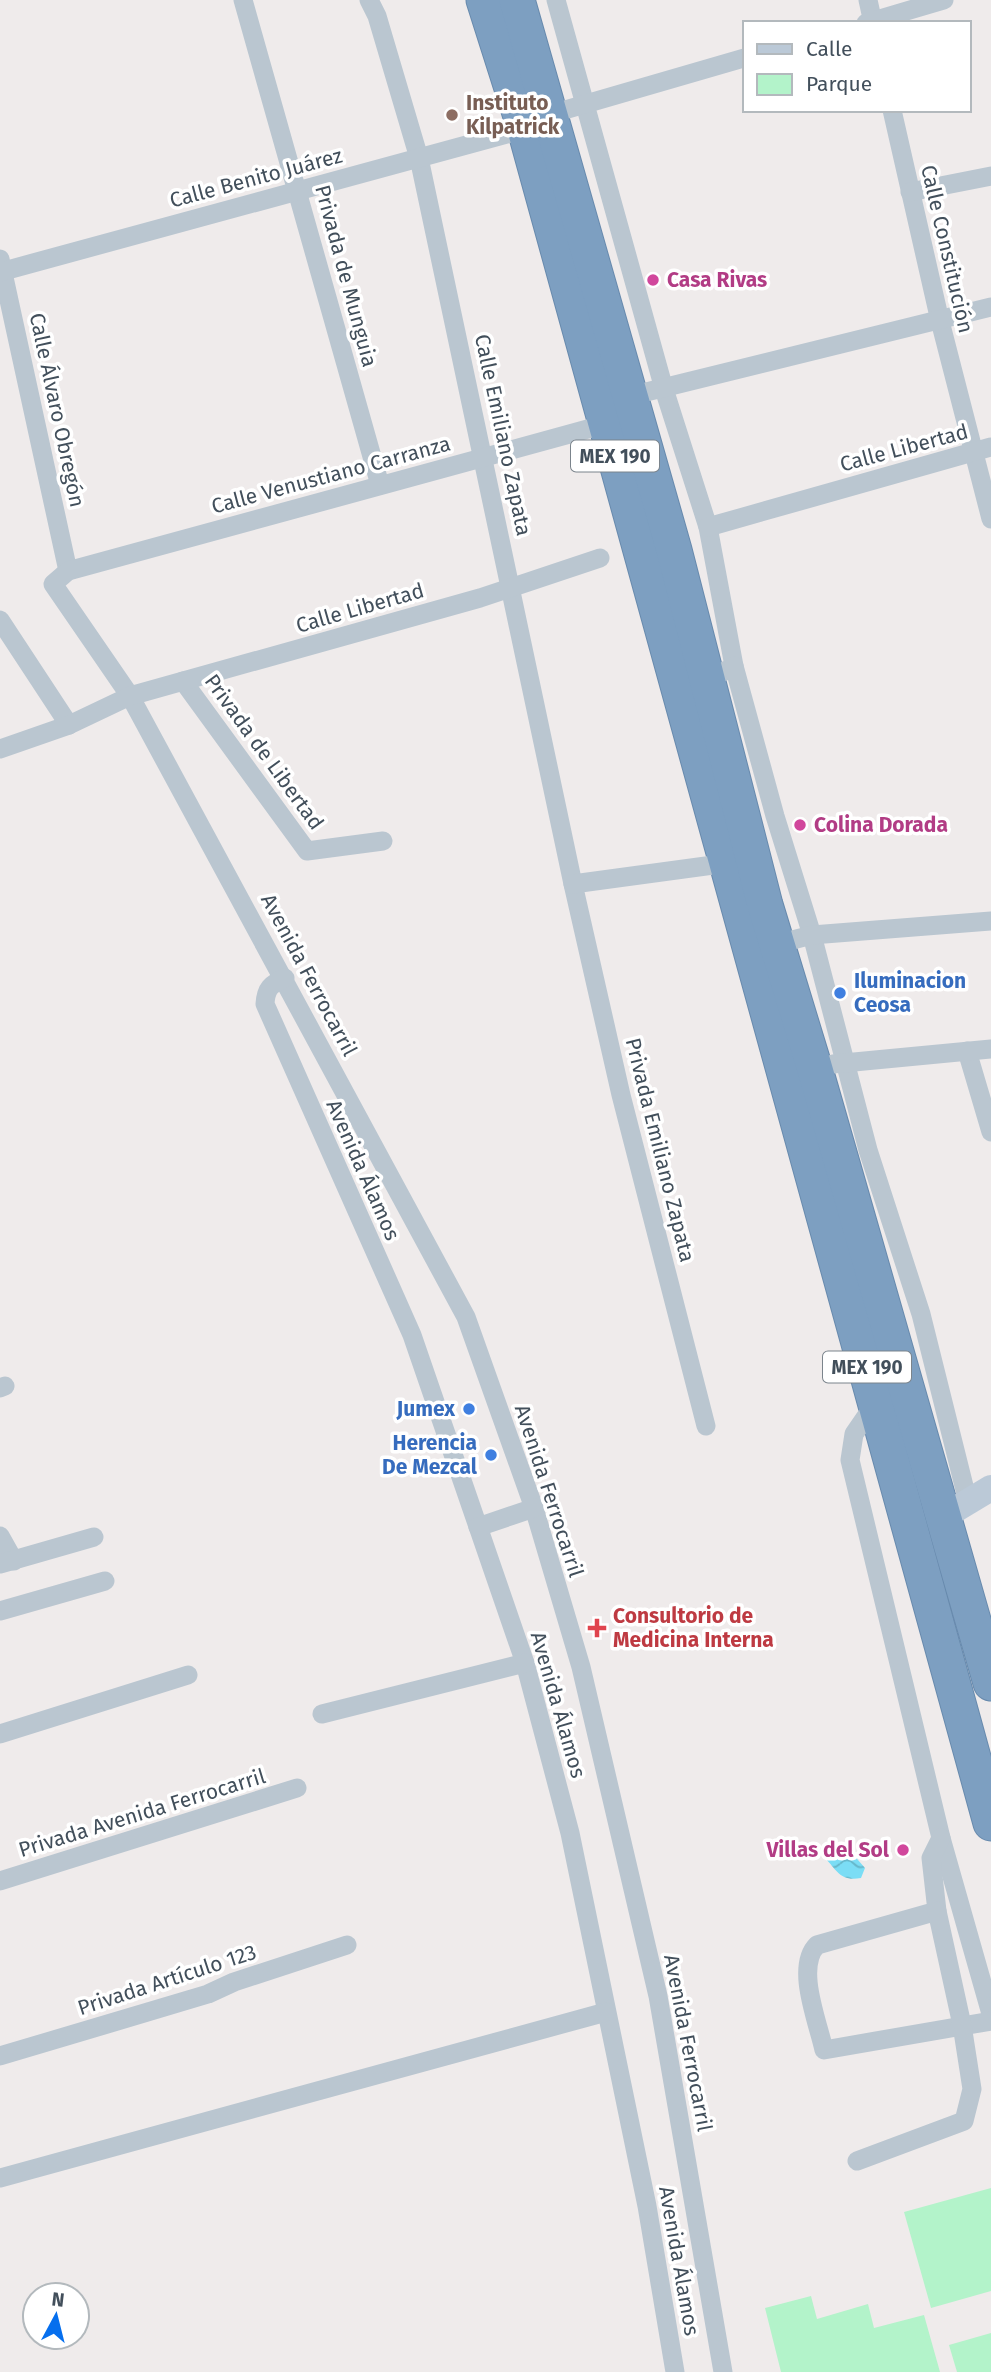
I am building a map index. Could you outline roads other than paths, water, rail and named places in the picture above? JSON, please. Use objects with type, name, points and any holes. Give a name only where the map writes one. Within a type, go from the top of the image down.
[{"type":"highway","name":"MEX 190","points":[[484,0],[538,122],[721,673],[777,944],[829,1064],[956,1510],[982,1615],[991,1684]]},
{"type":"highway","name":"MEX 190","points":[[517,0],[538,122],[606,424],[991,1823]]},
{"type":"street","name":"Privada de Munguia","points":[[243,0],[299,190],[380,485]]},
{"type":"street","name":"Calle Emiliano Zapata","points":[[369,0],[377,16],[419,158],[485,457],[573,884]]},
{"type":"street","points":[[556,0],[664,389],[708,527],[721,673],[812,935],[829,1064],[991,1049]]},
{"type":"street","points":[[868,0],[870,21]]},
{"type":"street","points":[[873,21],[944,0]]},
{"type":"street","name":"Calle Benito Juárez","points":[[1,267],[419,158],[538,122],[587,104],[743,58]]},
{"type":"street","name":"Calle Constitución","points":[[892,112],[940,321],[983,449],[991,519]]},
{"type":"street","points":[[910,192],[991,176]]},
{"type":"street","name":"Calle Álvaro Obregón","points":[[1,267],[68,571]]},
{"type":"street","points":[[630,396],[991,307]]},
{"type":"street","name":"Calle Venustiano Carranza","points":[[68,571],[606,424]]},
{"type":"street","name":"Calle Libertad","points":[[708,527],[983,449]]},
{"type":"street","name":"Calle Libertad","points":[[0,749],[69,725],[130,696],[511,588],[600,558]]},
{"type":"street","name":"Avenida Ferrocarril","points":[[68,571],[53,584],[130,696],[285,978],[466,1317],[534,1508],[581,1667],[658,1996],[723,2372]]},
{"type":"street","points":[[0,620],[69,725]]},
{"type":"street","name":"Privada de Libertad","points":[[183,681],[307,851],[383,841]]},
{"type":"street","points":[[573,884],[728,863]]},
{"type":"street","name":"Privada Emiliano Zapata","points":[[573,884],[621,1095],[706,1426]]},
{"type":"street","points":[[777,944],[812,935],[991,921]]},
{"type":"street","name":"Avenida Álamos","points":[[285,978],[271,985],[265,992],[265,1004],[412,1335],[525,1663],[570,1833],[647,2206],[676,2372]]},
{"type":"street","points":[[967,1051],[991,1132]]},
{"type":"street","points":[[876,1402],[854,1434],[850,1460],[941,1838],[991,2014]]},
{"type":"street","points":[[956,1510],[991,1488]]},
{"type":"street","points":[[478,1527],[534,1508]]},
{"type":"street","points":[[0,1536],[7,1562],[94,1537]]},
{"type":"street","points":[[0,1611],[105,1581]]},
{"type":"street","points":[[322,1714],[525,1663]]},
{"type":"street","points":[[0,1734],[188,1675]]},
{"type":"street","name":"Privada Avenida Ferrocarril","points":[[0,1881],[298,1788]]},
{"type":"street","points":[[857,2161],[964,2121],[972,2089],[962,2025],[937,1911],[931,1858],[941,1838]]},
{"type":"street","points":[[937,1911],[817,1945],[808,1954],[806,1971],[824,2050],[991,2021]]},
{"type":"street","name":"Privada Artículo 123","points":[[0,2056],[208,1994],[234,1982],[347,1945]]},
{"type":"street","points":[[0,2178],[606,2012]]},
{"type":"water","points":[[833,1847],[844,1854],[851,1852],[865,1868],[861,1878],[844,1877],[836,1871],[825,1858]]},
{"type":"place","name":"Instituto Kilpatrick","points":[[452,115]]},
{"type":"place","name":"Casa Rivas","points":[[653,280]]},
{"type":"place","name":"Colina Dorada","points":[[800,825]]},
{"type":"place","name":"Iluminacion Ceosa","points":[[840,993]]},
{"type":"place","name":"Jumex","points":[[469,1409]]},
{"type":"place","name":"Herencia De Mezcal","points":[[491,1455]]},
{"type":"place","name":"Consultorio de Medicina Interna","points":[[597,1628]]},
{"type":"place","name":"Villas del Sol","points":[[903,1850]]}]
